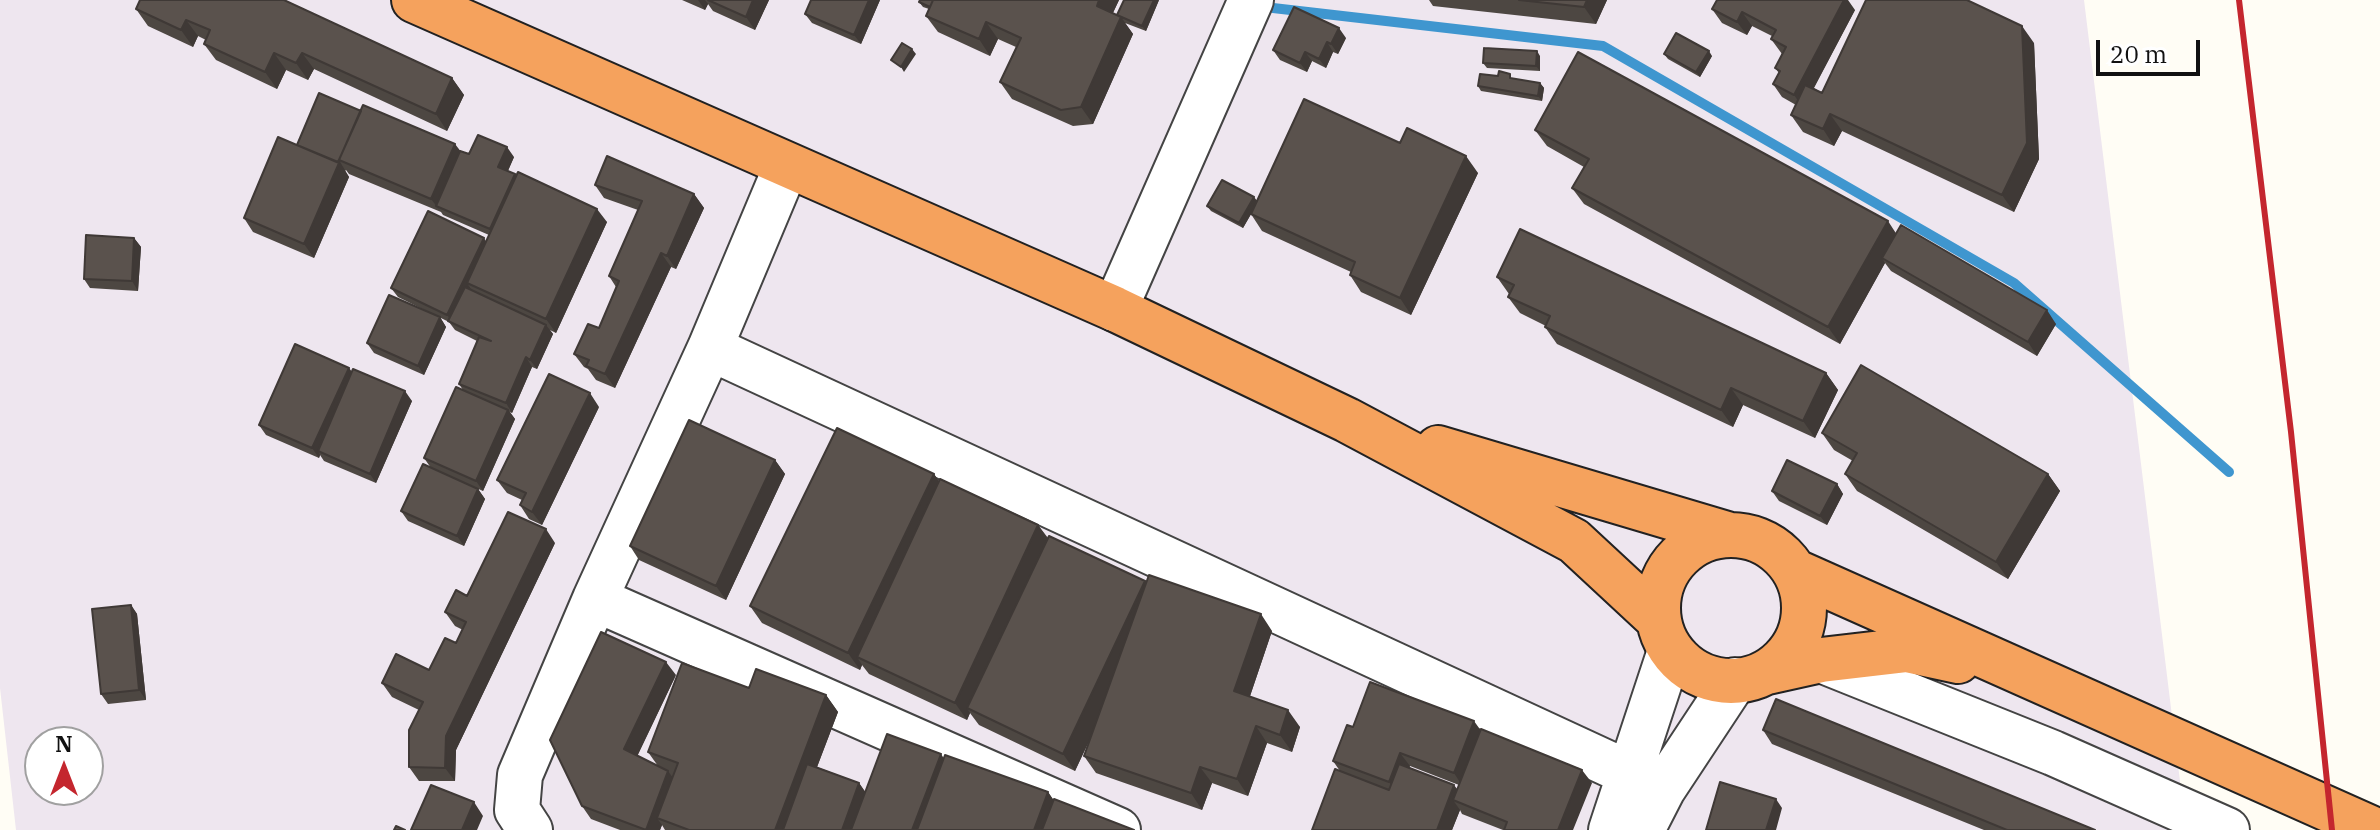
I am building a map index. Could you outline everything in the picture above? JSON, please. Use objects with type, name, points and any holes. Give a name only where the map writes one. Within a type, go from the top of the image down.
[{"type":"highway","points":[[414,0],[786,167],[1115,309],[1347,420],[1574,541],[1664,635],[1688,669],[1711,680],[1751,676],[1821,660],[1907,650],[2043,680]]},
{"type":"highway","points":[[1347,420],[1766,543],[1782,555],[1794,571],[1803,593],[1804,616],[1798,639],[1787,656],[1751,676]]},
{"type":"highway","points":[[1664,635],[1658,594],[1668,570],[1683,552],[1704,540],[1727,534]]},
{"type":"highway","points":[[1794,571],[2375,830]]},
{"type":"street","points":[[1115,309],[1251,0]]},
{"type":"street","points":[[530,830],[517,810],[520,775],[595,599],[710,348],[786,167]]},
{"type":"street","points":[[710,348],[1647,782]]},
{"type":"street","points":[[595,599],[1118,830]]},
{"type":"street","points":[[1642,830],[1664,635]]},
{"type":"street","points":[[1821,660],[2053,753],[2227,830]]},
{"type":"street","points":[[1611,830],[1647,782],[1751,676]]},
{"type":"shaded area","points":[[0,0],[2084,0],[2186,830],[16,830],[0,688]]},
{"type":"building","points":[[140,0],[284,0],[452,78],[436,114],[302,53],[296,63],[274,53],[265,72],[204,44],[210,30],[186,20],[181,30],[136,9]]},
{"type":"building","points":[[708,0],[753,0],[746,17]]},
{"type":"building","points":[[811,0],[869,0],[854,35],[805,14]]},
{"type":"building","points":[[920,0],[933,0],[930,7]]},
{"type":"building","points":[[933,0],[1099,0],[1097,6],[1121,17],[1081,107],[1061,110],[1000,82],[1021,38],[986,22],[979,39],[926,16]]},
{"type":"building","points":[[1124,0],[1154,0],[1142,26],[1117,15]]},
{"type":"building","points":[[1519,0],[1587,0],[1584,7]]},
{"type":"building","points":[[1717,0],[1844,0],[1794,95],[1773,84],[1780,71],[1775,68],[1786,47],[1771,39],[1776,30],[1742,12],[1737,22],[1712,9]]},
{"type":"building","points":[[1866,0],[1967,0],[2022,26],[2027,143],[2002,195],[1830,114],[1823,129],[1791,115],[1805,85],[1822,93]]},
{"type":"building","points":[[1294,7],[1339,28],[1331,44],[1327,42],[1319,59],[1305,52],[1300,63],[1273,50]]},
{"type":"building","points":[[1676,33],[1709,51],[1696,72],[1664,54]]},
{"type":"building","points":[[902,43],[912,49],[901,67],[891,60]]},
{"type":"building","points":[[1484,48],[1537,51],[1536,66],[1483,63]]},
{"type":"building","points":[[1578,52],[1888,221],[1828,327],[1572,188],[1589,159],[1535,130]]},
{"type":"building","points":[[1499,71],[1510,74],[1510,78],[1540,83],[1538,96],[1478,86],[1480,74],[1498,76]]},
{"type":"building","points":[[319,93],[361,111],[338,162],[297,145]]},
{"type":"building","points":[[1304,99],[1400,143],[1407,128],[1466,156],[1400,298],[1350,275],[1355,262],[1251,214]]},
{"type":"building","points":[[363,105],[455,144],[431,199],[339,160]]},
{"type":"building","points":[[478,135],[507,147],[498,167],[515,174],[490,229],[436,206],[460,151],[469,154]]},
{"type":"building","points":[[278,137],[339,163],[304,244],[244,218]]},
{"type":"building","points":[[607,156],[694,194],[667,256],[661,253],[605,374],[586,366],[589,360],[574,354],[588,324],[599,328],[619,281],[609,276],[642,201],[595,185]]},
{"type":"building","points":[[518,172],[597,209],[546,319],[467,283]]},
{"type":"building","points":[[1222,180],[1254,197],[1239,223],[1207,206]]},
{"type":"building","points":[[428,211],[484,238],[447,315],[391,288]]},
{"type":"building","points":[[1901,225],[2047,310],[2028,342],[1882,258]]},
{"type":"building","points":[[1520,229],[1826,373],[1803,421],[1731,388],[1721,410],[1545,327],[1550,316],[1508,297],[1514,285],[1497,277]]},
{"type":"building","points":[[86,235],[134,238],[132,281],[84,279]]},
{"type":"building","points":[[465,287],[546,325],[530,360],[526,357],[506,403],[459,384],[479,337],[491,341],[448,321]]},
{"type":"building","points":[[389,295],[440,317],[418,366],[367,343]]},
{"type":"building","points":[[295,344],[349,368],[312,448],[259,425]]},
{"type":"building","points":[[1861,365],[2048,474],[1996,562],[1845,474],[1857,453],[1822,433]]},
{"type":"building","points":[[353,369],[405,391],[370,474],[318,451]]},
{"type":"building","points":[[549,374],[590,393],[532,512],[520,505],[526,493],[497,480]]},
{"type":"building","points":[[456,387],[508,410],[476,481],[424,458]]},
{"type":"building","points":[[689,420],[775,460],[716,586],[630,546]]},
{"type":"building","points":[[837,428],[934,474],[848,653],[750,606]]},
{"type":"building","points":[[1787,460],[1837,484],[1820,516],[1772,491]]},
{"type":"building","points":[[423,464],[478,489],[457,536],[401,511]]},
{"type":"building","points":[[940,479],[1038,525],[955,703],[857,657]]},
{"type":"building","points":[[508,512],[546,529],[446,736],[445,768],[409,767],[409,730],[423,702],[382,683],[396,654],[429,670],[445,638],[456,643],[466,622],[445,612],[456,590],[467,596]]},
{"type":"building","points":[[1049,536],[1145,581],[1063,754],[967,708]]},
{"type":"building","points":[[1149,575],[1261,614],[1234,691],[1288,710],[1280,735],[1256,726],[1237,779],[1200,767],[1191,793],[1084,756]]},
{"type":"building","points":[[131,605],[139,690],[101,694],[92,609]]},
{"type":"building","points":[[601,632],[666,662],[624,749],[668,771],[646,830],[582,806],[550,740]]},
{"type":"building","points":[[682,663],[749,688],[756,669],[826,695],[775,830],[689,830],[657,818],[678,763],[648,752]]},
{"type":"building","points":[[1370,682],[1474,721],[1454,773],[1400,753],[1389,782],[1333,761],[1347,725],[1353,727]]},
{"type":"building","points":[[1776,699],[2095,830],[2007,830],[1763,730]]},
{"type":"building","points":[[1481,729],[1582,770],[1558,830],[1504,830],[1507,822],[1453,800]]},
{"type":"building","points":[[887,734],[941,754],[912,830],[851,830]]},
{"type":"building","points":[[945,755],[1048,792],[1034,830],[917,830]]},
{"type":"building","points":[[807,764],[859,783],[842,830],[783,830]]},
{"type":"building","points":[[1399,764],[1454,785],[1437,830],[1312,830],[1335,769],[1389,790]]},
{"type":"building","points":[[1720,782],[1776,799],[1766,830],[1706,830]]},
{"type":"building","points":[[431,785],[474,802],[462,830],[411,830]]},
{"type":"building","points":[[1054,799],[1134,830],[1042,830]]},
{"type":"waterway","points":[[1273,8],[1603,46],[2014,283],[2229,472]]},
{"type":"railway","points":[[2239,0],[2291,432],[2332,830]]}]
